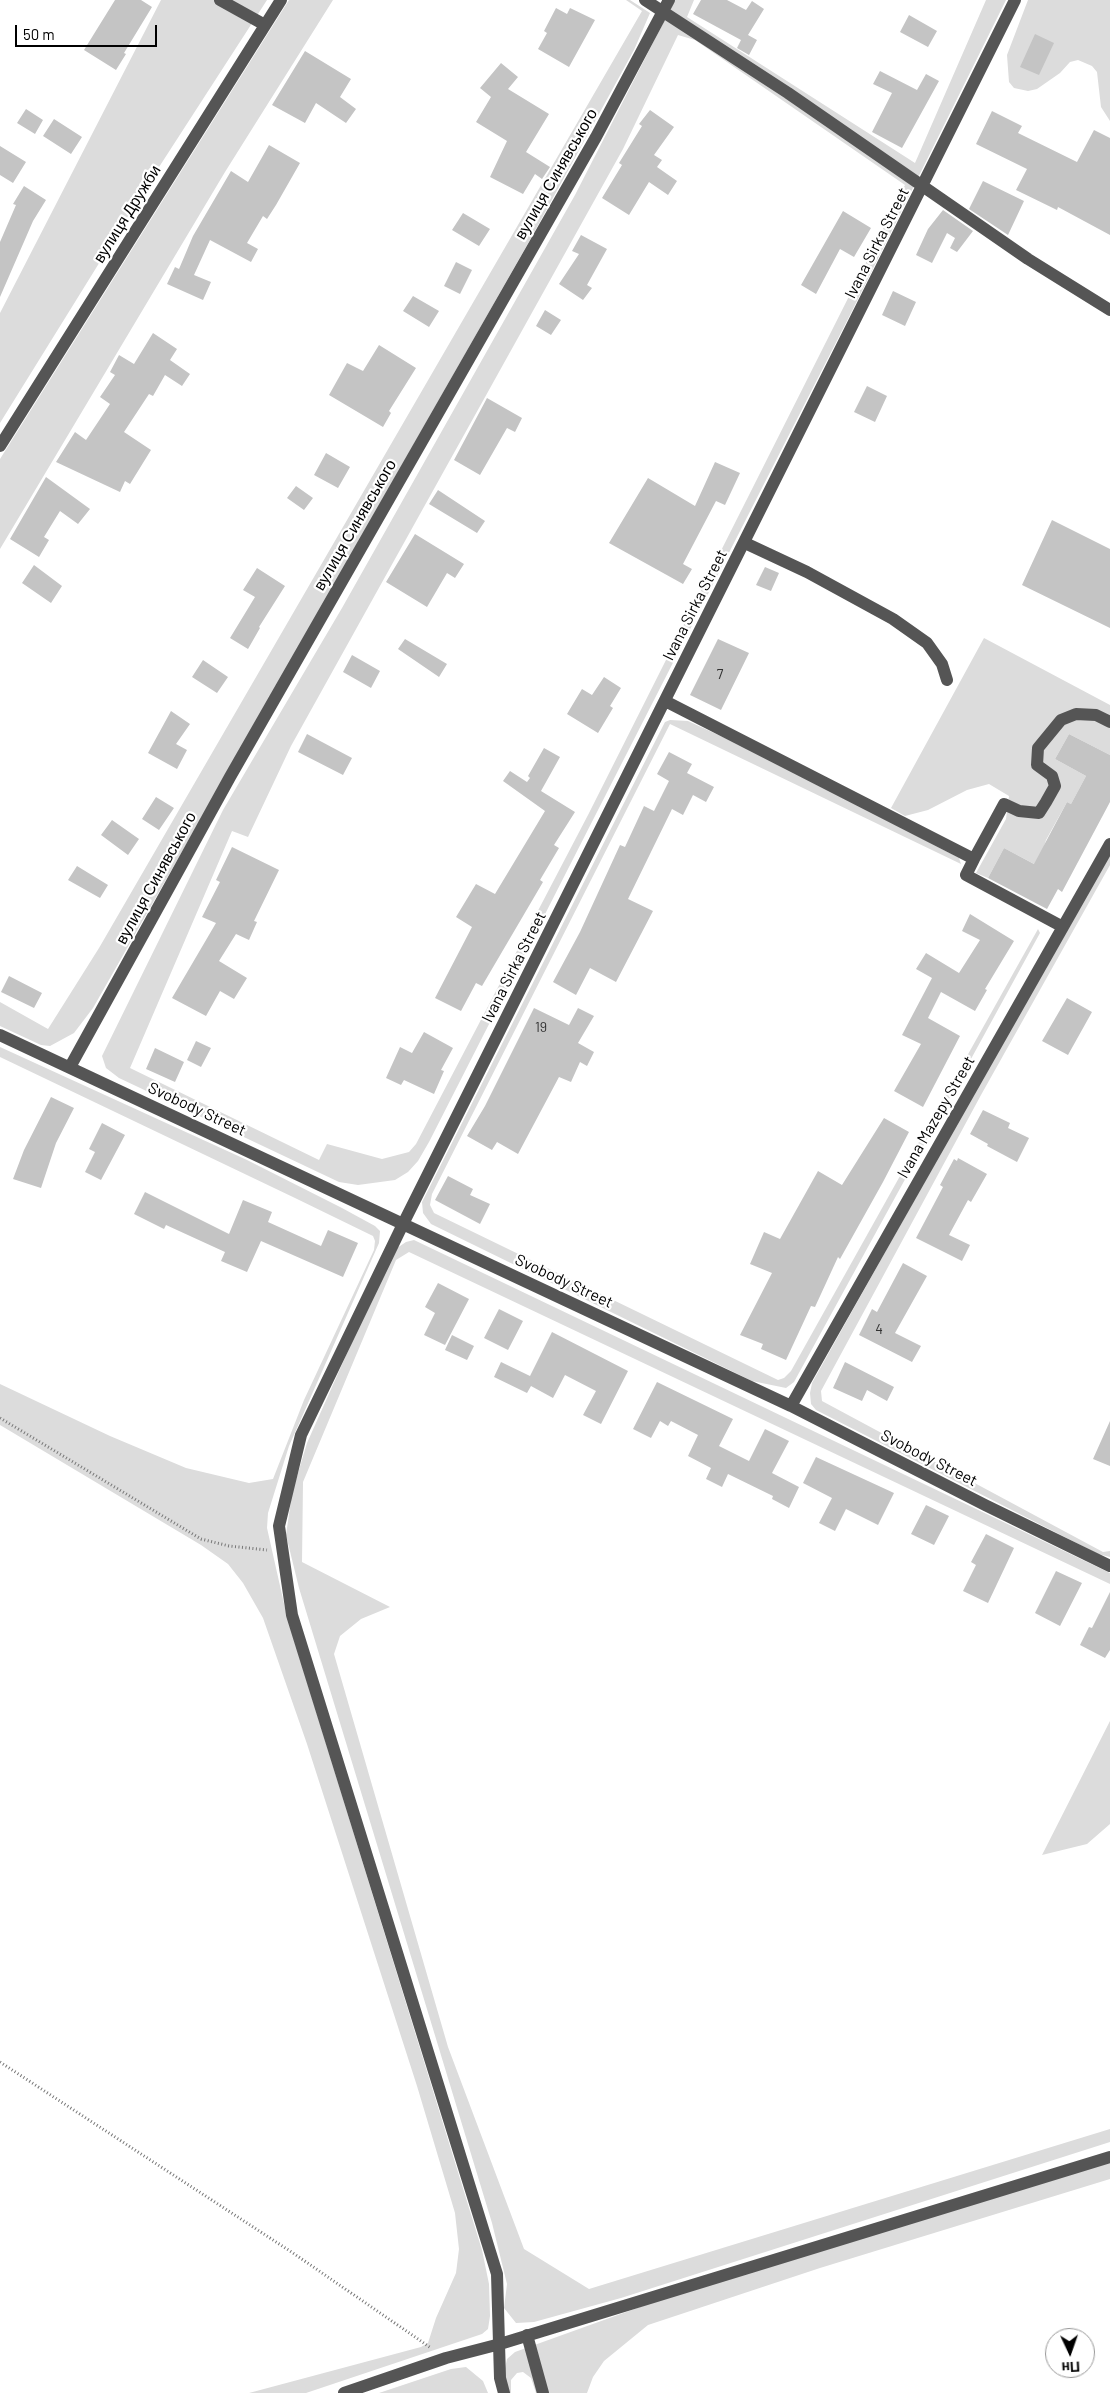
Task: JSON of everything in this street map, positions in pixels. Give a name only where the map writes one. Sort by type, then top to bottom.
[{"type":"street","points":[[220,0],[265,25]]},
{"type":"street","name":"вулиця Дружби","points":[[0,446],[281,0]]},
{"type":"street","points":[[645,0],[788,93],[1028,259],[1110,310]]},
{"type":"street","name":"вулиця Синявського","points":[[70,1067],[230,777],[592,145],[669,0]]},
{"type":"street","name":"Ivana Sirka Street","points":[[504,2393],[500,2378],[497,2274],[292,1615],[279,1526],[302,1435],[403,1224],[1015,0]]},
{"type":"street","points":[[745,543],[807,572],[893,619],[927,643],[942,664],[947,680]]},
{"type":"street","points":[[665,701],[974,859]]},
{"type":"street","points":[[1063,927],[966,875],[1004,804],[1019,811],[1039,812],[1046,802],[1055,786],[1052,776],[1037,765],[1038,748],[1061,720],[1076,714],[1083,714],[1096,715],[1110,722]]},
{"type":"street","name":"Ivana Mazepy Street","points":[[791,1406],[1110,844]]},
{"type":"street","name":"Svobody Street","points":[[0,1035],[791,1406],[985,1505],[1110,1566]]},
{"type":"street","points":[[344,2393],[446,2358],[500,2344],[1110,2157]]},
{"type":"street","points":[[527,2335],[543,2393]]},
{"type":"path","points":[[0,1418],[201,1539],[229,1546],[262,1548],[282,1555]]},
{"type":"path","points":[[0,2062],[293,2252],[446,2358]]},
{"type":"shaded area","points":[[161,0],[267,0],[150,181],[0,423],[0,313]]},
{"type":"shaded area","points":[[289,0],[333,0],[225,172],[0,549],[0,459]]},
{"type":"shaded area","points":[[626,0],[630,0],[650,13],[634,50],[531,238],[93,1008],[74,1033],[50,1046],[41,1045],[0,1026],[0,1002],[48,1029],[99,948],[642,11]]},
{"type":"shaded area","points":[[675,0],[694,0],[687,17],[915,163],[986,0],[1006,0],[851,313],[429,1142],[418,1161],[408,1172],[395,1180],[358,1185],[339,1182],[119,1078],[106,1068],[102,1056],[223,810],[342,608],[575,195]],"holes":[[[678,35],[695,40],[905,185],[588,815],[416,1144],[409,1152],[382,1159],[327,1144],[319,1160],[130,1068],[232,831],[248,837],[291,746],[623,149]]]},
{"type":"shaded area","points":[[1028,0],[1110,0],[1110,121],[1101,107],[1097,72],[1092,66],[1078,60],[1070,62],[1060,73],[1037,89],[1028,91],[1014,88],[1009,82],[1007,55]]},
{"type":"shaded area","points":[[984,638],[1110,705],[1110,755],[1069,734],[1055,759],[1086,776],[1071,804],[1067,802],[1046,840],[1038,866],[1004,848],[988,878],[976,873],[1006,819],[1009,796],[989,784],[967,790],[928,810],[905,816],[891,808]]},
{"type":"shaded area","points":[[670,720],[688,721],[762,755],[959,858],[961,864],[670,724],[432,1194],[430,1205],[434,1213],[778,1380],[784,1378],[791,1371],[1038,929],[1040,933],[794,1382],[786,1388],[752,1381],[431,1224],[423,1213],[422,1202],[665,722]]},
{"type":"shaded area","points":[[1110,850],[1110,865],[981,1095],[821,1391],[822,1401],[1103,1552],[1110,1551],[1110,1557],[1098,1554],[816,1410],[811,1404],[810,1393],[812,1383]]},
{"type":"shaded area","points":[[0,1047],[247,1160],[342,1208],[375,1226],[380,1231],[379,1243],[289,1446],[268,1513],[267,1528],[287,1617],[482,2250],[489,2284],[490,2316],[488,2329],[482,2334],[306,2393],[249,2393],[421,2347],[428,2343],[436,2318],[456,2273],[459,2249],[455,2213],[417,2086],[307,1744],[263,1618],[243,1583],[228,1564],[201,1545],[0,1425],[0,1384],[110,1436],[186,1468],[249,1483],[273,1479],[304,1400],[374,1250],[375,1241],[373,1236],[0,1057]]},
{"type":"shaded area","points":[[414,1240],[1110,1573],[1110,1584],[409,1252],[396,1260],[303,1482],[302,1562],[390,1607],[361,1619],[340,1636],[334,1654],[448,2047],[524,2249],[589,2289],[1110,2129],[1110,2142],[621,2298],[534,2322],[516,2323],[504,2308],[507,2284],[492,2223],[299,1588],[286,1535],[292,1493],[307,1443],[390,1257],[397,1248],[406,1242]]},
{"type":"shaded area","points":[[1110,1721],[1110,1824],[1087,1844],[1042,1855]]},
{"type":"shaded area","points":[[1110,2160],[1110,2179],[820,2268],[648,2325],[604,2361],[593,2377],[587,2393],[536,2393],[531,2378],[523,2372],[517,2373],[511,2380],[511,2393],[509,2393],[503,2378],[507,2359],[515,2352],[679,2293]]},
{"type":"shaded area","points":[[466,2367],[483,2381],[488,2393],[379,2393],[451,2369]]},
{"type":"building","points":[[115,0],[141,0],[152,7],[116,70],[84,50]]},
{"type":"building","points":[[701,0],[727,0],[746,10],[752,1],[764,9],[748,35],[757,40],[749,55],[737,48],[741,40],[693,14]]},
{"type":"building","points":[[556,8],[567,14],[570,8],[595,20],[569,67],[538,49],[547,33],[544,31]]},
{"type":"building","points":[[909,15],[937,31],[928,47],[900,32]]},
{"type":"building","points":[[1035,34],[1054,43],[1039,75],[1020,67]]},
{"type":"building","points":[[305,51],[351,79],[340,97],[356,109],[346,123],[316,103],[305,123],[272,105]]},
{"type":"building","points":[[501,63],[518,77],[508,89],[549,114],[526,152],[550,167],[542,179],[535,174],[523,194],[490,177],[507,141],[476,122],[491,97],[480,88]]},
{"type":"building","points":[[880,71],[917,90],[926,74],[939,81],[902,148],[872,132],[892,93],[873,84]]},
{"type":"building","points":[[26,109],[43,120],[35,134],[17,123]]},
{"type":"building","points":[[650,110],[674,127],[654,155],[662,160],[657,167],[677,181],[668,195],[649,182],[629,215],[602,198],[622,165],[619,163],[642,126],[639,124]]},
{"type":"building","points":[[992,111],[1022,126],[1018,133],[1077,162],[1094,130],[1110,138],[1110,235],[1058,207],[1057,210],[1016,190],[1027,169],[976,144]]},
{"type":"building","points":[[54,119],[82,137],[71,154],[43,136]]},
{"type":"building","points":[[269,145],[300,163],[267,219],[263,216],[247,243],[258,249],[251,262],[210,240],[194,275],[211,282],[203,300],[167,284],[175,267],[179,269],[193,236],[231,171],[248,182]]},
{"type":"building","points":[[0,146],[26,162],[13,183],[0,175]]},
{"type":"building","points":[[983,181],[1024,201],[1008,235],[969,209]]},
{"type":"building","points":[[24,186],[46,200],[33,221],[0,297],[0,242],[16,205],[13,204]]},
{"type":"building","points":[[943,210],[973,231],[957,252],[950,248],[955,238],[947,233],[932,263],[916,255],[928,229]]},
{"type":"building","points":[[843,211],[871,228],[854,257],[840,249],[816,294],[801,285]]},
{"type":"building","points":[[463,213],[490,229],[479,246],[452,230]]},
{"type":"building","points":[[581,235],[607,249],[587,285],[592,288],[583,300],[559,284],[579,254],[572,251]]},
{"type":"building","points":[[456,262],[472,270],[460,294],[444,286]]},
{"type":"building","points":[[893,291],[916,302],[905,326],[882,315]]},
{"type":"building","points":[[413,296],[439,311],[429,327],[403,311]]},
{"type":"building","points":[[545,310],[561,320],[551,335],[536,326]]},
{"type":"building","points":[[153,333],[177,349],[170,360],[190,374],[182,386],[165,375],[153,396],[149,394],[124,432],[151,450],[130,484],[125,481],[120,492],[56,462],[75,432],[86,440],[110,404],[100,397],[115,375],[110,372],[119,355],[134,364]]},
{"type":"building","points":[[379,345],[416,368],[389,411],[391,413],[383,427],[329,395],[347,363],[363,371]]},
{"type":"building","points":[[867,386],[887,396],[875,422],[854,412]]},
{"type":"building","points":[[487,398],[522,418],[515,432],[507,428],[480,475],[454,460]]},
{"type":"building","points":[[326,453],[350,467],[338,488],[314,475]]},
{"type":"building","points":[[715,462],[740,473],[725,505],[716,501],[683,564],[692,569],[683,584],[609,543],[648,478],[695,506]]},
{"type":"building","points":[[46,477],[90,509],[78,524],[60,511],[44,537],[49,540],[39,557],[10,539]]},
{"type":"building","points":[[296,486],[313,498],[304,510],[287,498]]},
{"type":"building","points":[[438,490],[485,521],[477,533],[429,504]]},
{"type":"building","points":[[1052,520],[1110,549],[1110,628],[1022,585]]},
{"type":"building","points":[[415,534],[464,564],[455,578],[447,573],[427,607],[386,582]]},
{"type":"building","points":[[34,565],[62,586],[51,603],[22,583]]},
{"type":"building","points":[[765,567],[779,573],[771,591],[756,585]]},
{"type":"building","points":[[257,568],[285,586],[259,627],[248,649],[230,638],[255,597],[243,590]]},
{"type":"building","points":[[405,639],[447,664],[439,677],[398,649]]},
{"type":"building","points":[[718,639],[749,653],[721,710],[690,695]]},
{"type":"building","points":[[352,655],[380,671],[371,688],[343,672]]},
{"type":"building","points":[[203,660],[228,677],[217,693],[192,677]]},
{"type":"building","points":[[604,677],[621,688],[610,706],[613,708],[598,733],[567,714],[582,689],[592,695]]},
{"type":"building","points":[[171,711],[190,724],[176,744],[187,750],[177,769],[148,753]]},
{"type":"building","points":[[307,734],[352,758],[343,775],[298,752]]},
{"type":"building","points":[[1069,734],[1110,755],[1110,802],[1062,892],[1058,889],[1047,909],[988,878],[1004,848],[1034,864],[1067,802],[1071,804],[1086,776],[1055,759]]},
{"type":"building","points":[[544,748],[560,757],[541,791],[575,812],[554,845],[559,848],[540,880],[543,882],[482,986],[476,983],[461,1011],[435,998],[472,927],[456,917],[476,884],[495,894],[545,811],[503,781],[510,771],[527,782],[530,778],[528,776]]},
{"type":"building","points":[[669,752],[692,764],[687,773],[714,787],[706,802],[693,795],[683,815],[672,809],[628,899],[653,911],[616,982],[590,968],[576,995],[553,982],[580,932],[620,845],[625,847],[644,806],[654,811],[669,781],[657,774]]},
{"type":"building","points":[[156,797],[174,808],[159,830],[142,819]]},
{"type":"building","points":[[112,820],[139,839],[128,855],[101,835]]},
{"type":"building","points":[[232,847],[279,870],[254,921],[257,922],[249,940],[236,934],[219,961],[247,978],[234,999],[220,991],[206,1016],[172,998],[216,923],[202,917],[220,882],[216,880]]},
{"type":"building","points":[[77,866],[108,885],[100,898],[68,880]]},
{"type":"building","points":[[970,914],[1014,941],[985,989],[987,990],[975,1011],[941,992],[928,1018],[960,1036],[923,1107],[894,1091],[921,1044],[902,1035],[932,978],[916,969],[926,953],[959,973],[980,940],[962,931]]},
{"type":"building","points":[[9,976],[42,993],[34,1008],[1,992]]},
{"type":"building","points":[[1067,998],[1092,1012],[1068,1055],[1042,1041]]},
{"type":"building","points":[[534,1008],[569,1025],[578,1008],[594,1016],[578,1043],[594,1052],[587,1066],[580,1062],[571,1082],[559,1077],[518,1154],[497,1142],[492,1150],[467,1136],[485,1106]]},
{"type":"building","points":[[424,1032],[453,1048],[441,1070],[444,1071],[434,1094],[404,1080],[401,1085],[386,1078],[400,1047],[412,1053]]},
{"type":"building","points":[[196,1041],[211,1048],[201,1067],[187,1060]]},
{"type":"building","points":[[155,1048],[184,1062],[175,1082],[146,1069]]},
{"type":"building","points":[[51,1097],[74,1108],[56,1143],[41,1188],[13,1179],[24,1150]]},
{"type":"building","points":[[983,1110],[1010,1123],[1008,1128],[1029,1138],[1017,1162],[987,1146],[988,1144],[970,1134]]},
{"type":"building","points":[[884,1118],[909,1132],[883,1182],[840,1259],[838,1257],[815,1307],[811,1306],[786,1360],[761,1349],[763,1344],[740,1335],[772,1273],[750,1264],[764,1232],[780,1239],[818,1171],[842,1185]]},
{"type":"building","points":[[102,1123],[125,1135],[101,1180],[85,1172],[95,1152],[89,1149]]},
{"type":"building","points":[[958,1158],[987,1174],[971,1202],[968,1200],[949,1235],[970,1245],[962,1261],[916,1238],[943,1187],[940,1185],[954,1159],[957,1161]]},
{"type":"building","points":[[448,1176],[473,1189],[470,1195],[490,1204],[480,1224],[435,1200]]},
{"type":"building","points":[[145,1192],[229,1234],[243,1200],[272,1212],[268,1222],[321,1246],[328,1230],[358,1243],[343,1277],[261,1241],[247,1272],[221,1261],[225,1252],[166,1225],[164,1229],[134,1214]]},
{"type":"building","points":[[903,1263],[927,1276],[895,1333],[921,1346],[912,1362],[859,1335],[872,1309],[877,1312]]},
{"type":"building","points":[[438,1283],[469,1299],[445,1345],[424,1335],[435,1313],[425,1307]]},
{"type":"building","points":[[499,1309],[523,1321],[508,1350],[484,1338]]},
{"type":"building","points":[[552,1332],[628,1371],[601,1424],[583,1415],[596,1391],[565,1375],[553,1398],[531,1386],[527,1393],[494,1377],[501,1362],[530,1376]]},
{"type":"building","points":[[452,1335],[474,1346],[467,1360],[445,1350]]},
{"type":"building","points":[[845,1362],[894,1387],[887,1401],[867,1390],[862,1401],[833,1388]]},
{"type":"building","points":[[657,1382],[733,1419],[719,1446],[749,1461],[765,1429],[789,1441],[772,1473],[799,1487],[789,1508],[772,1499],[773,1496],[728,1474],[722,1487],[706,1479],[711,1468],[688,1456],[698,1435],[671,1421],[668,1426],[660,1421],[651,1438],[633,1429]]},
{"type":"building","points":[[1110,1421],[1110,1466],[1093,1459]]},
{"type":"building","points":[[816,1457],[894,1493],[878,1525],[846,1509],[835,1531],[819,1523],[832,1498],[803,1483]]},
{"type":"building","points":[[926,1505],[949,1516],[934,1545],[911,1534]]},
{"type":"building","points":[[986,1534],[1014,1548],[988,1603],[963,1591],[976,1565],[971,1562]]},
{"type":"building","points":[[1056,1571],[1082,1583],[1060,1626],[1035,1613]]},
{"type":"building","points":[[1110,1592],[1110,1650],[1105,1658],[1080,1645],[1089,1627],[1092,1628]]}]
